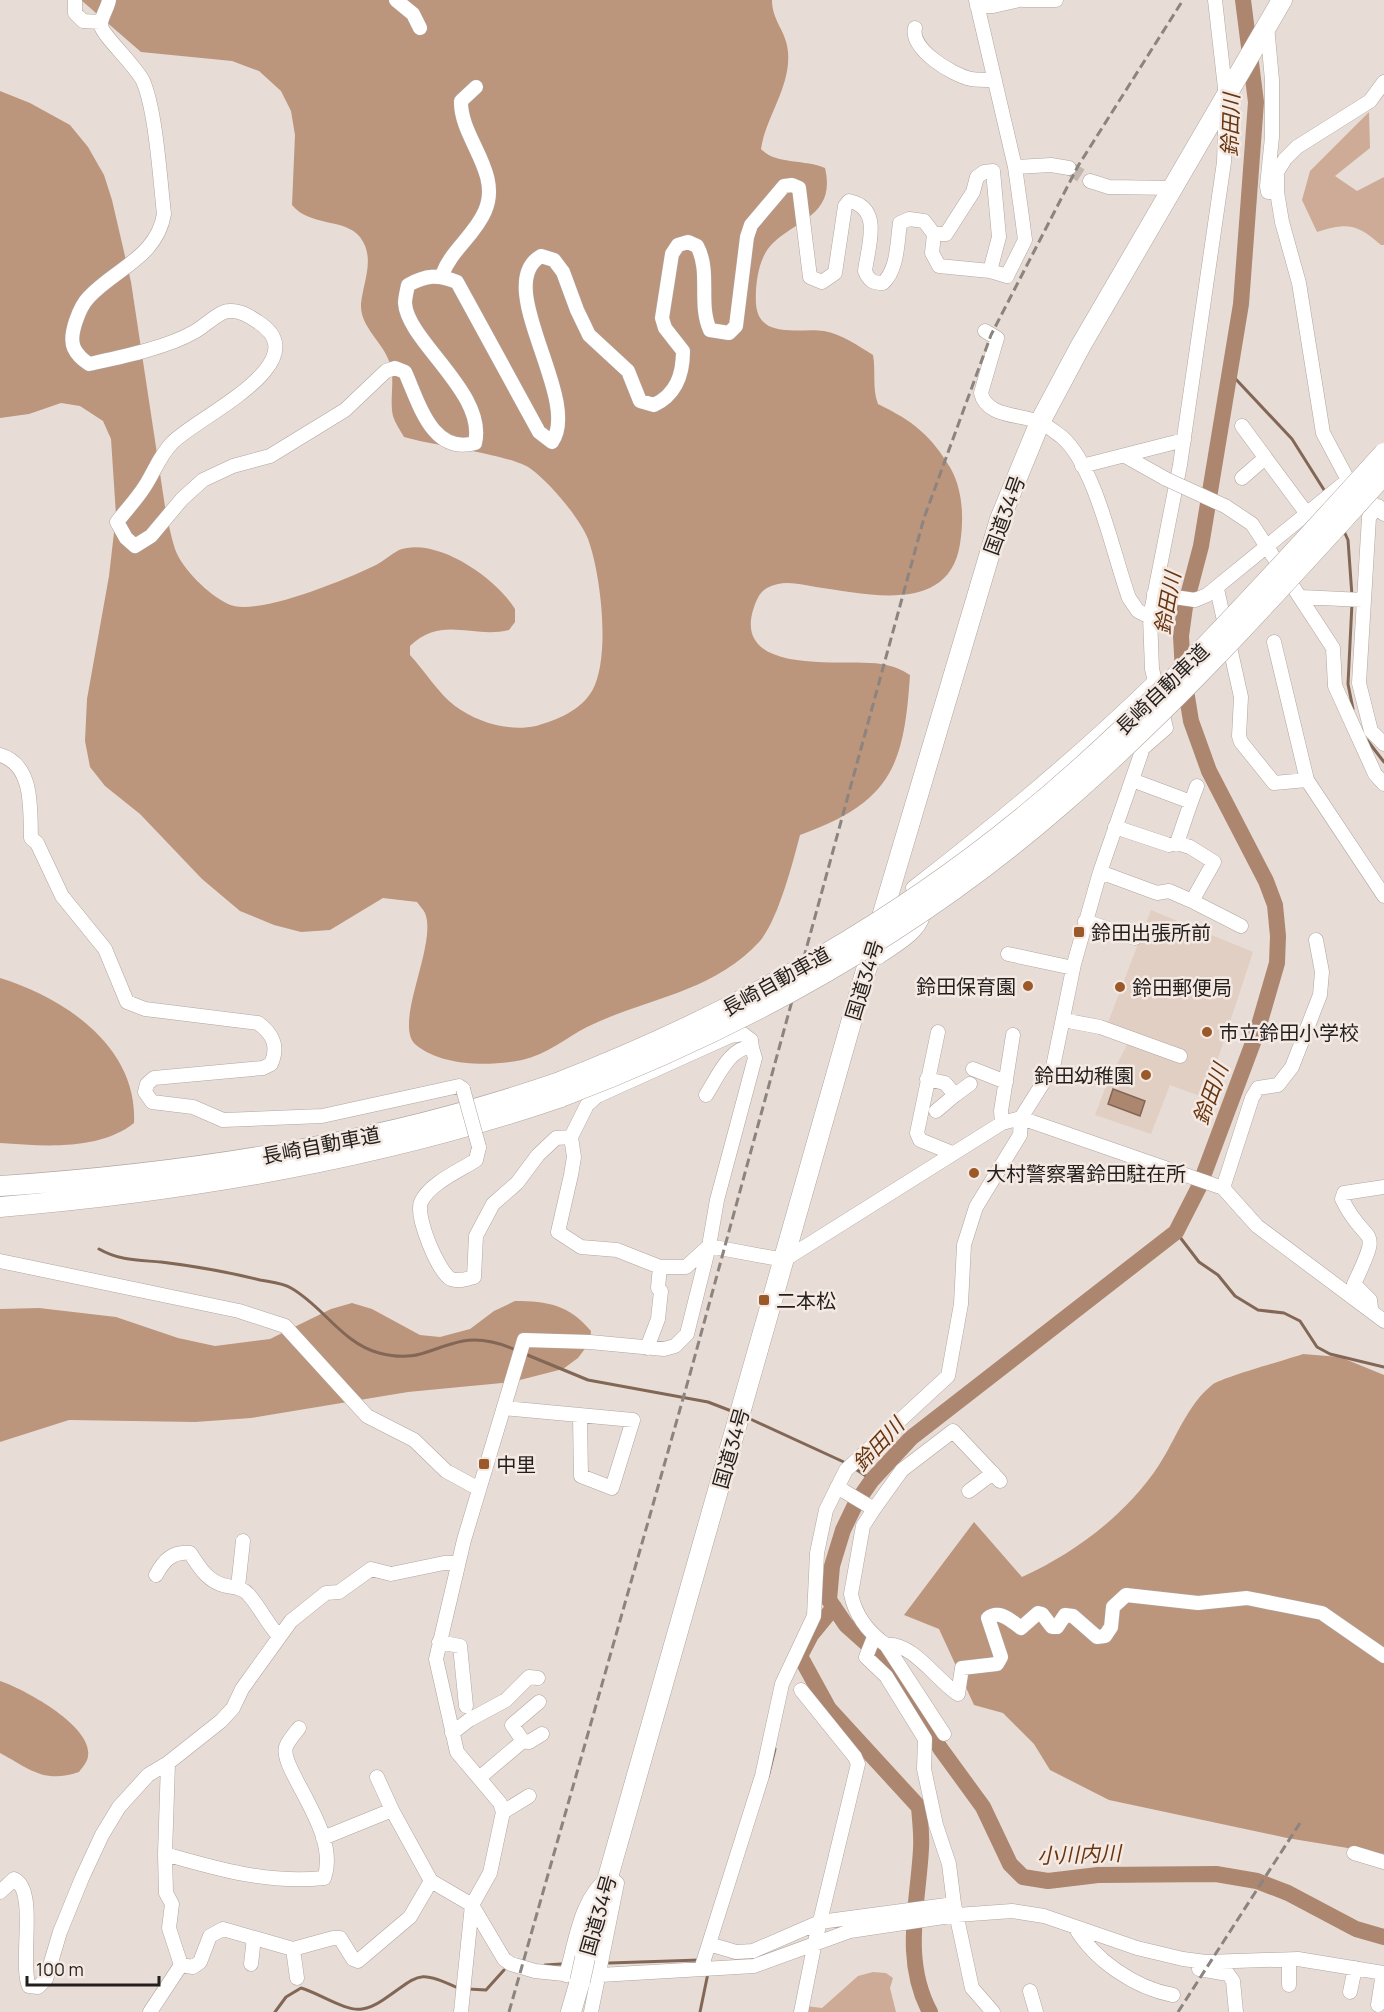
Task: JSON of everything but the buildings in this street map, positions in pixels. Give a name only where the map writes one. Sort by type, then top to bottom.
[{"type":"highway","name":"国道34号","points":[[571,2012],[573,1978],[585,1958],[609,1877],[871,955],[902,886],[1000,519],[1040,422],[1282,0]]},
{"type":"highway","name":"長崎自動車道","points":[[0,1186],[230,1162],[354,1140],[559,1090],[815,962],[897,910],[975,855],[1051,793],[1156,697],[1222,630],[1384,453]]},
{"type":"highway","name":"長崎自動車道","points":[[0,1207],[233,1179],[435,1137],[559,1090],[664,1056],[793,991],[906,923],[985,866],[1061,805],[1162,712],[1232,642],[1384,475]]},
{"type":"street","points":[[75,0],[75,13],[83,21],[100,22]]},
{"type":"street","points":[[110,0],[100,22],[102,30],[126,55],[143,81],[152,117],[164,214],[162,226],[155,240],[141,255],[87,297],[74,330],[72,346],[79,357],[89,364],[98,362],[188,336],[226,310],[242,312],[261,324],[274,334],[277,347],[271,362],[258,378],[223,408],[195,422],[171,443],[144,488],[117,522],[126,538],[135,546],[151,536],[182,499],[203,480],[233,466],[270,456],[345,410],[386,371],[395,368],[405,372],[432,431],[447,441],[462,446],[475,443],[477,432],[471,413],[450,371],[412,324],[405,304],[408,285],[422,277],[442,275],[457,282],[539,432],[552,442],[559,427],[556,404],[537,340],[528,299],[526,273],[531,262],[541,256],[554,260],[563,272],[576,310],[589,335],[628,371],[639,401],[654,405],[666,399],[683,370],[684,351],[665,328],[662,318],[672,254],[678,245],[688,242],[698,246],[703,262],[706,320],[710,330],[729,333],[736,326],[747,237],[751,225],[784,186],[792,185],[799,188],[810,277],[816,281],[830,278],[835,273],[845,206],[849,201],[862,204],[871,220],[865,272],[867,278],[874,283],[883,283],[890,277],[900,224],[909,219],[924,221],[934,234],[932,253],[939,266],[990,271],[1007,276],[1025,240],[1015,167],[977,3],[993,6],[1021,0],[1056,0]]},
{"type":"street","points":[[396,0],[413,14],[420,28]]},
{"type":"street","points":[[708,1958],[762,1776],[782,1684],[814,1616],[818,1553],[826,1510],[851,1466],[948,1376],[961,1304],[967,1236],[975,1207],[1020,1135],[1021,1118],[1053,1067],[1085,921],[1115,827],[1143,747],[1166,728],[1155,681],[1150,617],[1158,595],[1184,440],[1224,162],[1228,94],[1215,0]]},
{"type":"street","points":[[915,27],[914,37],[924,53],[969,78],[995,80]]},
{"type":"street","points":[[1266,28],[1272,80],[1272,137],[1267,186],[1268,192],[1277,192]]},
{"type":"street","points":[[1384,82],[1370,101],[1297,147],[1285,159],[1277,172],[1277,192],[1282,222],[1299,283],[1323,434],[1348,480],[1381,510],[1369,517],[1360,600],[1359,683],[1363,707],[1371,731],[1384,744]]},
{"type":"street","points":[[442,275],[447,260],[475,228],[489,199],[481,155],[461,112],[461,101],[476,87]]},
{"type":"street","points":[[934,234],[946,234],[973,192],[977,177],[984,172],[1051,165],[1069,168]]},
{"type":"street","points":[[990,271],[999,237],[993,171]]},
{"type":"street","points":[[1090,181],[1109,187],[1173,188]]},
{"type":"street","points":[[985,331],[997,338],[981,393],[982,400],[988,407],[1040,422],[1071,447],[1082,466],[1106,527],[1129,598],[1138,611],[1150,617]]},
{"type":"street","points":[[1242,426],[1307,514]]},
{"type":"street","points":[[1082,466],[1184,440]]},
{"type":"street","points":[[1125,456],[1166,479],[1225,506],[1252,524],[1269,546],[1333,648],[1335,686],[1375,774],[1384,784]]},
{"type":"street","points":[[1247,477],[1265,458]]},
{"type":"street","points":[[1158,595],[1195,600],[1217,589],[1348,480]]},
{"type":"street","points":[[1217,589],[1241,698],[1239,736],[1241,742],[1274,783],[1307,780]]},
{"type":"street","points":[[1301,597],[1360,600]]},
{"type":"street","points":[[1274,642],[1307,780],[1382,890]]},
{"type":"street","points":[[871,955],[879,957],[922,923],[924,903],[902,886],[1008,815],[1099,736],[1155,681]]},
{"type":"street","points":[[0,755],[16,765],[24,776],[29,794],[31,838],[37,843],[62,896],[105,950],[114,966],[127,1002],[145,1009],[258,1023],[269,1032],[275,1044],[271,1064],[263,1068],[154,1078],[147,1084],[145,1092],[152,1102],[193,1107],[223,1120],[322,1116],[459,1086],[463,1089],[479,1147],[476,1160],[426,1193],[419,1206],[423,1224],[440,1267],[450,1278],[459,1281],[474,1277],[476,1236],[493,1204],[517,1183],[538,1155],[556,1138],[571,1137]]},
{"type":"street","points":[[1132,780],[1191,802]]},
{"type":"street","points":[[1177,843],[1197,786]]},
{"type":"street","points":[[1115,827],[1169,845],[1177,843],[1190,847],[1214,862],[1192,901]]},
{"type":"street","points":[[1100,872],[1156,893],[1169,891],[1241,926]]},
{"type":"street","points":[[1085,921],[1135,938]]},
{"type":"street","points":[[1221,1187],[1252,1098],[1258,1088],[1278,1085],[1292,1067],[1320,995],[1322,972],[1316,940]]},
{"type":"street","points":[[1008,954],[1073,968]]},
{"type":"street","points":[[1064,1020],[1100,1027],[1180,1056]]},
{"type":"street","points":[[938,1032],[916,1133],[920,1140],[952,1153]]},
{"type":"street","points":[[461,2012],[472,1905],[490,1872],[503,1812],[500,1803],[457,1752],[436,1659],[458,1563],[479,1489],[524,1340],[590,1342],[664,1349],[675,1346],[687,1334],[709,1246],[717,1200],[755,1058],[750,1040],[743,1034],[730,1036],[597,1096],[587,1105],[571,1137],[574,1157],[558,1232],[581,1247],[617,1250],[660,1267],[686,1267],[709,1246]]},
{"type":"street","points":[[1002,1123],[1013,1035]]},
{"type":"street","points":[[706,1095],[734,1054],[747,1047],[752,1048]]},
{"type":"street","points":[[973,1069],[1006,1082]]},
{"type":"street","points":[[927,1079],[945,1083],[955,1095]]},
{"type":"street","points":[[936,1111],[970,1084]]},
{"type":"street","points":[[709,1246],[784,1260],[1002,1123],[1021,1118],[1221,1187],[1257,1227],[1384,1321]]},
{"type":"street","points":[[1371,1312],[1370,1300],[1354,1284],[1371,1257],[1375,1245],[1373,1236],[1350,1215],[1342,1199],[1344,1193],[1384,1187]]},
{"type":"street","points":[[0,1262],[239,1311],[285,1326],[368,1416],[414,1440],[446,1471],[479,1489]]},
{"type":"street","points":[[647,1348],[658,1319],[662,1291],[658,1288],[660,1267]]},
{"type":"street","points":[[504,1408],[580,1417],[633,1420],[612,1488],[581,1476],[580,1417]]},
{"type":"street","points":[[926,1738],[950,1735],[878,1640],[853,1604],[851,1594],[863,1526],[872,1508],[902,1470],[953,1431],[996,1477],[969,1491]]},
{"type":"street","points":[[839,1488],[872,1508]]},
{"type":"street","points":[[238,1587],[243,1541]]},
{"type":"street","points":[[156,1575],[163,1562],[180,1552],[190,1553],[205,1575],[225,1586],[238,1587],[247,1593],[265,1622],[278,1635]]},
{"type":"street","points":[[0,1892],[14,1879],[21,1882],[25,1889],[27,1939],[24,1975],[28,1986],[38,1987],[46,1979],[60,1932],[102,1835],[119,1807],[148,1774],[168,1763],[221,1721],[233,1708],[242,1689],[278,1635],[291,1621],[326,1593],[339,1592],[370,1569],[391,1574],[444,1563],[458,1563]]},
{"type":"street","points":[[878,1640],[892,1644],[920,1659],[935,1672],[946,1687],[958,1694],[962,1668],[997,1664],[1001,1657],[988,1618],[993,1614],[1000,1614],[1022,1628],[1038,1613],[1042,1614],[1052,1627],[1057,1627],[1065,1615],[1073,1616],[1097,1637],[1105,1636],[1111,1627],[1113,1607],[1126,1595],[1198,1603],[1247,1598],[1322,1613],[1384,1656]]},
{"type":"street","points":[[878,1640],[866,1657],[886,1676],[926,1738],[924,1769],[936,1825],[949,1864],[952,1912],[972,1988],[993,2012]]},
{"type":"street","points":[[439,1642],[460,1646],[466,1706]]},
{"type":"street","points":[[452,1733],[469,1720],[506,1700],[529,1677],[538,1678]]},
{"type":"street","points":[[801,1690],[855,1757],[858,1764],[815,1942],[801,2012]]},
{"type":"street","points":[[540,1702],[512,1725],[523,1741],[529,1742],[542,1734]]},
{"type":"street","points":[[165,1854],[248,1876],[304,1880],[324,1878],[328,1866],[323,1838],[310,1804],[286,1757],[286,1747],[299,1728]]},
{"type":"street","points":[[479,1778],[523,1741]]},
{"type":"street","points":[[168,1763],[166,1893],[172,1905],[169,1928],[182,1965]]},
{"type":"street","points":[[377,1777],[430,1881],[472,1905],[504,1959],[511,1964],[573,1978],[601,1976],[753,1951],[820,1922],[952,1912],[1012,1911],[1044,1916],[1137,1948],[1183,1959],[1251,1967],[1289,1960],[1384,1973],[1378,2005]]},
{"type":"street","points":[[503,1812],[529,1796]]},
{"type":"street","points":[[323,1838],[392,1810]]},
{"type":"street","points":[[1354,1853],[1384,1862]]},
{"type":"street","points":[[573,1978],[588,1899],[597,1885],[609,1877],[617,1883],[601,1976],[591,2012]]},
{"type":"street","points":[[182,1965],[193,1968],[200,1962],[210,1936],[223,1929],[292,1949],[340,1938],[353,1959],[358,1961],[410,1917],[430,1881]]},
{"type":"street","points":[[708,1958],[759,1964],[815,1942],[927,1906],[952,1912]]},
{"type":"street","points":[[1075,1927],[1099,1958],[1158,1992],[1173,1995]]},
{"type":"street","points":[[251,1964],[254,1938]]},
{"type":"street","points":[[759,1964],[781,1939]]},
{"type":"street","points":[[292,1949],[297,1978]]},
{"type":"street","points":[[1183,1959],[1190,1968],[1228,1974],[1233,1980],[1236,2012]]},
{"type":"street","points":[[1289,1960],[1289,1985]]},
{"type":"street","points":[[150,2012],[182,1965]]},
{"type":"street","points":[[1350,1992],[1355,1968]]},
{"type":"street","points":[[1030,1991],[1036,2012]]},
{"type":"shaded area","points":[[81,0],[772,0],[774,14],[787,45],[788,65],[761,149],[783,160],[809,163],[825,168],[827,184],[820,206],[782,235],[763,257],[756,289],[759,316],[773,328],[815,330],[837,335],[873,355],[878,404],[920,430],[944,457],[958,486],[962,505],[962,525],[960,544],[953,567],[940,582],[923,591],[903,595],[881,595],[785,583],[767,588],[757,599],[752,614],[752,634],[762,648],[778,656],[799,660],[881,664],[897,668],[910,675],[907,707],[897,757],[887,777],[873,794],[855,809],[800,835],[784,890],[767,932],[741,959],[721,973],[678,993],[587,1027],[531,1058],[482,1064],[439,1057],[416,1045],[410,1035],[409,1020],[426,944],[427,927],[425,913],[417,902],[383,898],[330,930],[301,932],[274,925],[240,911],[202,879],[140,814],[105,786],[90,767],[85,741],[87,699],[109,576],[116,515],[111,439],[103,421],[80,406],[61,403],[29,414],[0,418],[0,91],[30,103],[70,125],[88,147],[104,175],[131,282],[171,536],[184,565],[205,588],[228,604],[241,607],[259,606],[302,595],[345,579],[376,565],[399,550],[414,547],[431,549],[448,555],[480,573],[495,585],[515,609],[515,622],[509,630],[496,632],[446,630],[434,632],[410,646],[410,655],[455,706],[473,717],[504,727],[536,726],[560,718],[581,704],[592,691],[598,676],[603,638],[597,573],[588,539],[571,511],[547,483],[531,469],[521,464],[404,437],[399,429],[392,409],[392,374],[389,361],[364,320],[362,312],[361,304],[368,262],[365,245],[354,231],[308,217],[292,205],[295,135],[291,111],[281,91],[259,71],[232,61],[141,52]]},
{"type":"shaded area","points":[[1369,112],[1370,148],[1335,176],[1357,191],[1384,177],[1384,245],[1352,227],[1337,227],[1317,232],[1302,200],[1310,171]]},
{"type":"shaded area","points":[[1151,910],[1253,952],[1205,1098],[1170,1085],[1151,1134],[1095,1115],[1107,1083],[1129,1041],[1107,1025]]},
{"type":"shaded area","points":[[0,978],[49,998],[93,1030],[110,1049],[124,1071],[132,1096],[134,1123],[104,1138],[70,1145],[0,1143]]},
{"type":"shaded area","points":[[1113,1089],[1145,1101],[1140,1116],[1108,1104]]},
{"type":"shaded area","points":[[515,1301],[538,1302],[566,1310],[591,1331],[590,1342],[578,1358],[563,1369],[512,1382],[408,1392],[251,1418],[195,1422],[69,1420],[0,1442],[0,1309],[39,1308],[116,1317],[178,1338],[215,1346],[270,1339],[331,1309],[352,1303],[372,1309],[420,1335],[440,1337],[470,1329],[494,1311]]},
{"type":"shaded area","points":[[1303,1354],[1340,1357],[1384,1375],[1384,1854],[1287,1838],[1109,1800],[1050,1770],[1034,1744],[1003,1713],[974,1705],[939,1629],[904,1615],[974,1522],[1022,1577],[1042,1567],[1080,1544],[1116,1516],[1132,1500],[1159,1465],[1196,1402],[1212,1385],[1241,1373]]},
{"type":"shaded area","points":[[0,1681],[40,1700],[69,1721],[80,1733],[87,1744],[88,1756],[79,1772],[56,1776],[38,1773],[0,1753]]},
{"type":"shaded area","points":[[873,1972],[886,1973],[893,1978],[890,1988],[896,2012],[805,2012],[806,2006],[822,2008],[858,1976]]},
{"type":"waterway","name":"鈴田川","points":[[1243,0],[1256,102],[1241,304],[1201,546],[1185,607],[1181,636],[1183,672],[1191,721],[1209,771],[1266,881],[1275,905],[1278,936],[1277,963],[1257,1032],[1199,1187],[1176,1232],[911,1438],[872,1480],[856,1503],[843,1530],[832,1566],[829,1600],[846,1625],[884,1659],[895,1673],[940,1748],[983,1807],[1010,1864],[1023,1877],[1048,1881],[1098,1875],[1216,1874],[1257,1881],[1288,1893],[1356,1929],[1384,1937]]},
{"type":"waterway","points":[[1231,374],[1292,439],[1326,493]]},
{"type":"waterway","points":[[1343,529],[1348,540],[1352,596]]},
{"type":"waterway","points":[[1352,603],[1348,684],[1353,709]]},
{"type":"waterway","points":[[1367,740],[1384,762]]},
{"type":"waterway","points":[[1176,1232],[1199,1262],[1218,1275],[1235,1296],[1258,1310],[1284,1313],[1300,1321],[1317,1347],[1330,1354],[1384,1367]]},
{"type":"waterway","points":[[99,1249],[122,1258],[198,1267],[284,1285],[313,1304],[354,1341],[379,1353],[393,1356],[414,1355],[470,1340],[490,1342],[516,1350]]},
{"type":"waterway","points":[[525,1354],[588,1380],[708,1402],[734,1412]]},
{"type":"waterway","points":[[746,1417],[846,1463]]},
{"type":"waterway","points":[[854,1468],[872,1480]]},
{"type":"waterway","name":"鈴田川","points":[[834,1607],[811,1635],[800,1656],[829,1709],[919,1807],[921,1844],[914,1952],[921,1992],[930,2012]]},
{"type":"waterway","points":[[768,1777],[775,1749]]},
{"type":"waterway","points":[[609,1963],[700,1960]]},
{"type":"waterway","points":[[545,1965],[561,1964]]},
{"type":"waterway","points":[[468,1989],[486,1990],[504,1970]]},
{"type":"waterway","points":[[700,2012],[708,1973]]},
{"type":"waterway","points":[[275,2012],[286,1997],[301,1988],[340,2005],[356,2009],[376,2004],[411,1980],[418,1978],[434,1978],[458,1988]]},
{"type":"tunnel","points":[[1069,168],[1090,181]]},
{"type":"railway","points":[[509,2012],[690,1374],[924,518],[991,335],[1078,166],[1183,0]]},
{"type":"railway","points":[[1178,2012],[1300,1823]]},
{"type":"place","name":"鈴田出張所前","points":[[1079,932]]},
{"type":"place","name":"鈴田保育園","points":[[1028,986]]},
{"type":"place","name":"鈴田郵便局","points":[[1120,987]]},
{"type":"place","name":"市立鈴田小学校","points":[[1207,1032]]},
{"type":"place","name":"鈴田幼稚園","points":[[1146,1075]]},
{"type":"place","name":"大村警察署鈴田駐在所","points":[[974,1173]]},
{"type":"place","name":"二本松","points":[[764,1300]]},
{"type":"place","name":"中里","points":[[484,1464]]},
{"type":"water label","name":"小川内川","points":[[1079,1854]]}]
